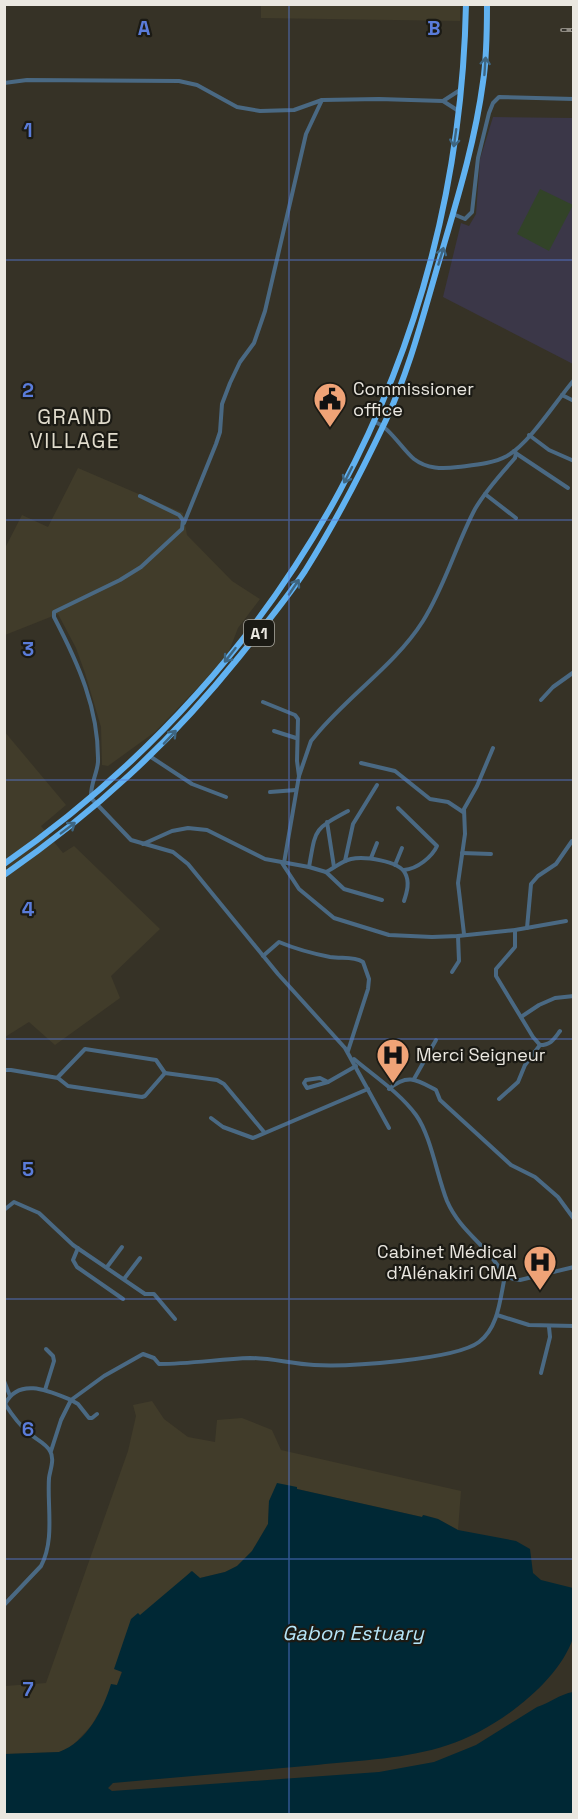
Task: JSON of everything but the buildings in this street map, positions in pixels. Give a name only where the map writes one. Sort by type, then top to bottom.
[{"type":"highway","name":"A1","points":[[4,864],[45,836],[91,798],[136,758],[182,712],[269,607],[308,549],[330,510],[374,423],[395,374],[424,287],[450,168],[462,80],[466,4]]},
{"type":"highway","name":"A1","points":[[4,874],[97,806],[151,756],[212,691],[289,594],[333,523],[382,428],[408,362],[452,214],[468,159],[484,80],[487,4]]},
{"type":"street","points":[[4,83],[27,80],[187,81],[237,107],[260,111],[294,110],[322,100],[443,101],[460,90]]},
{"type":"street","points":[[452,214],[465,219],[472,212],[478,158],[495,99],[499,97],[573,99]]},
{"type":"street","points":[[322,100],[306,134],[265,311],[254,343],[240,362],[230,382],[222,404],[220,432],[182,529],[141,567],[120,580],[54,612],[54,617],[75,657],[96,725],[98,763],[91,798],[127,837],[142,844],[173,852],[188,864],[263,956],[351,1057],[389,1128]]},
{"type":"street","points":[[443,101],[458,112]]},
{"type":"street","points":[[566,921],[515,930],[458,936],[396,936],[334,918],[299,888],[283,863],[299,776],[311,741],[395,656],[423,621],[445,579],[473,514],[485,494],[515,452],[573,380]]},
{"type":"street","points":[[562,395],[573,401]]},
{"type":"street","points":[[374,423],[420,463],[440,469],[491,462],[515,452]]},
{"type":"street","points":[[529,435],[549,450],[573,460]]},
{"type":"street","points":[[515,452],[568,488]]},
{"type":"street","points":[[485,494],[516,518]]},
{"type":"street","points":[[140,496],[179,515],[183,520],[182,529]]},
{"type":"street","points":[[541,700],[553,687],[573,672]]},
{"type":"street","points":[[262,702],[297,717],[299,776]]},
{"type":"street","points":[[274,731],[296,738]]},
{"type":"street","points":[[464,934],[458,897],[465,834],[464,812],[493,748]]},
{"type":"street","points":[[151,756],[192,784],[226,797]]},
{"type":"street","points":[[361,763],[395,771],[430,799],[448,802],[464,812]]},
{"type":"street","points":[[344,862],[353,824],[376,785]]},
{"type":"street","points":[[270,792],[297,790]]},
{"type":"street","points":[[326,872],[354,858],[371,858],[404,870],[410,870],[426,860],[437,846],[398,808]]},
{"type":"street","points":[[309,867],[316,833],[321,826],[348,811]]},
{"type":"street","points":[[327,822],[334,867]]},
{"type":"street","points":[[142,844],[172,831],[188,828],[207,830],[235,842],[256,856],[326,872],[344,889],[382,900]]},
{"type":"street","points":[[527,928],[531,884],[538,876],[556,864],[572,841]]},
{"type":"street","points":[[371,858],[377,843]]},
{"type":"street","points":[[395,865],[402,848]]},
{"type":"street","points":[[462,853],[490,855]]},
{"type":"street","points":[[404,870],[408,888],[404,901]]},
{"type":"street","points":[[515,930],[515,946],[496,969],[496,976],[540,1045]]},
{"type":"street","points":[[452,972],[459,961],[458,936]]},
{"type":"street","points":[[263,956],[279,942],[297,951],[357,959],[363,962],[369,980],[368,989],[347,1052]]},
{"type":"street","points":[[521,1017],[555,998],[573,996]]},
{"type":"street","points":[[540,1045],[547,1045],[554,1040],[560,1030]]},
{"type":"street","points":[[414,1079],[436,1040]]},
{"type":"street","points":[[499,1099],[518,1082],[525,1065],[540,1045]]},
{"type":"street","points":[[58,1078],[85,1049],[156,1060],[165,1073],[220,1082],[264,1132]]},
{"type":"street","points":[[351,1057],[408,1106],[420,1121],[447,1200],[456,1218],[490,1255],[505,1276],[520,1280],[573,1267]]},
{"type":"street","points":[[328,1082],[320,1078],[306,1080],[304,1083],[307,1088],[328,1082],[356,1066]]},
{"type":"street","points":[[4,1070],[58,1078],[68,1086],[142,1097],[165,1073]]},
{"type":"street","points":[[389,1089],[398,1082],[414,1079],[436,1090],[440,1100],[511,1165],[535,1177],[551,1190],[573,1220]]},
{"type":"street","points":[[211,1118],[223,1127],[251,1137],[368,1089]]},
{"type":"street","points":[[4,1210],[14,1202],[39,1213],[68,1241],[145,1294],[154,1294],[175,1319]]},
{"type":"street","points":[[107,1268],[122,1247]]},
{"type":"street","points":[[78,1248],[73,1260],[77,1267],[123,1299]]},
{"type":"street","points":[[124,1279],[140,1258]]},
{"type":"street","points":[[4,1605],[44,1560],[49,1529],[51,1451],[61,1420],[71,1400],[120,1366],[143,1354],[154,1358],[159,1364],[252,1358],[311,1365],[339,1365],[441,1355],[472,1347],[481,1341],[497,1315],[505,1276]]},
{"type":"street","points":[[497,1315],[529,1325],[573,1326]]},
{"type":"street","points":[[541,1373],[550,1337],[549,1327]]},
{"type":"street","points":[[45,1390],[54,1361],[46,1348]]},
{"type":"street","points":[[4,1381],[10,1396]]},
{"type":"street","points":[[51,1451],[21,1426],[5,1404],[10,1396],[24,1388],[45,1390],[78,1404],[88,1418],[97,1414]]},
{"type":"shaded area","points":[[261,5],[460,5],[460,21],[261,18]]},
{"type":"shaded area","points":[[493,117],[573,118],[573,364],[443,297],[461,223],[469,226],[476,214],[480,159]]},
{"type":"shaded area","points":[[78,468],[183,513],[187,535],[232,581],[260,599],[238,628],[228,654],[204,681],[155,732],[108,766],[102,765],[101,727],[85,673],[76,648],[58,614],[5,635],[4,550],[22,515],[48,527]]},
{"type":"shaded area","points":[[4,731],[66,805],[41,826],[63,853],[74,846],[160,929],[111,976],[120,998],[55,1045],[29,1022],[5,1037]]},
{"type":"shaded area","points":[[152,1401],[164,1419],[188,1437],[215,1442],[217,1420],[242,1418],[272,1430],[281,1450],[461,1491],[458,1530],[438,1519],[424,1515],[422,1517],[297,1488],[269,1501],[268,1524],[252,1551],[237,1566],[225,1572],[200,1578],[191,1571],[115,1669],[122,1671],[117,1685],[91,1726],[77,1741],[68,1749],[59,1752],[5,1754],[5,1686],[46,1683],[128,1451],[136,1416],[133,1405]]},
{"type":"green space","points":[[540,189],[573,205],[549,251],[517,234]]},
{"type":"water","name":"Gabon Estuary","points":[[277,1483],[422,1517],[423,1515],[438,1519],[458,1530],[516,1541],[530,1549],[533,1573],[541,1580],[573,1588],[574,1633],[565,1655],[539,1688],[522,1704],[484,1729],[432,1750],[367,1760],[113,1783],[108,1788],[112,1791],[379,1772],[434,1762],[476,1745],[537,1707],[573,1692],[573,1814],[5,1814],[5,1754],[59,1752],[78,1741],[98,1714],[111,1684],[117,1685],[122,1672],[114,1669],[131,1619],[138,1613],[140,1615],[192,1571],[200,1578],[225,1572],[237,1566],[252,1551],[268,1524],[269,1501]]},
{"type":"railway","points":[[562,30],[574,30]]},
{"type":"place","name":"Commissioner office","points":[[330,428]]},
{"type":"place","name":"Merci Seigneur","points":[[393,1084]]},
{"type":"place","name":"Cabinet Médical d'Alénakiri CMA","points":[[540,1291]]},
{"type":"district","name":"GRAND VILLAGE","points":[[75,429]]}]
